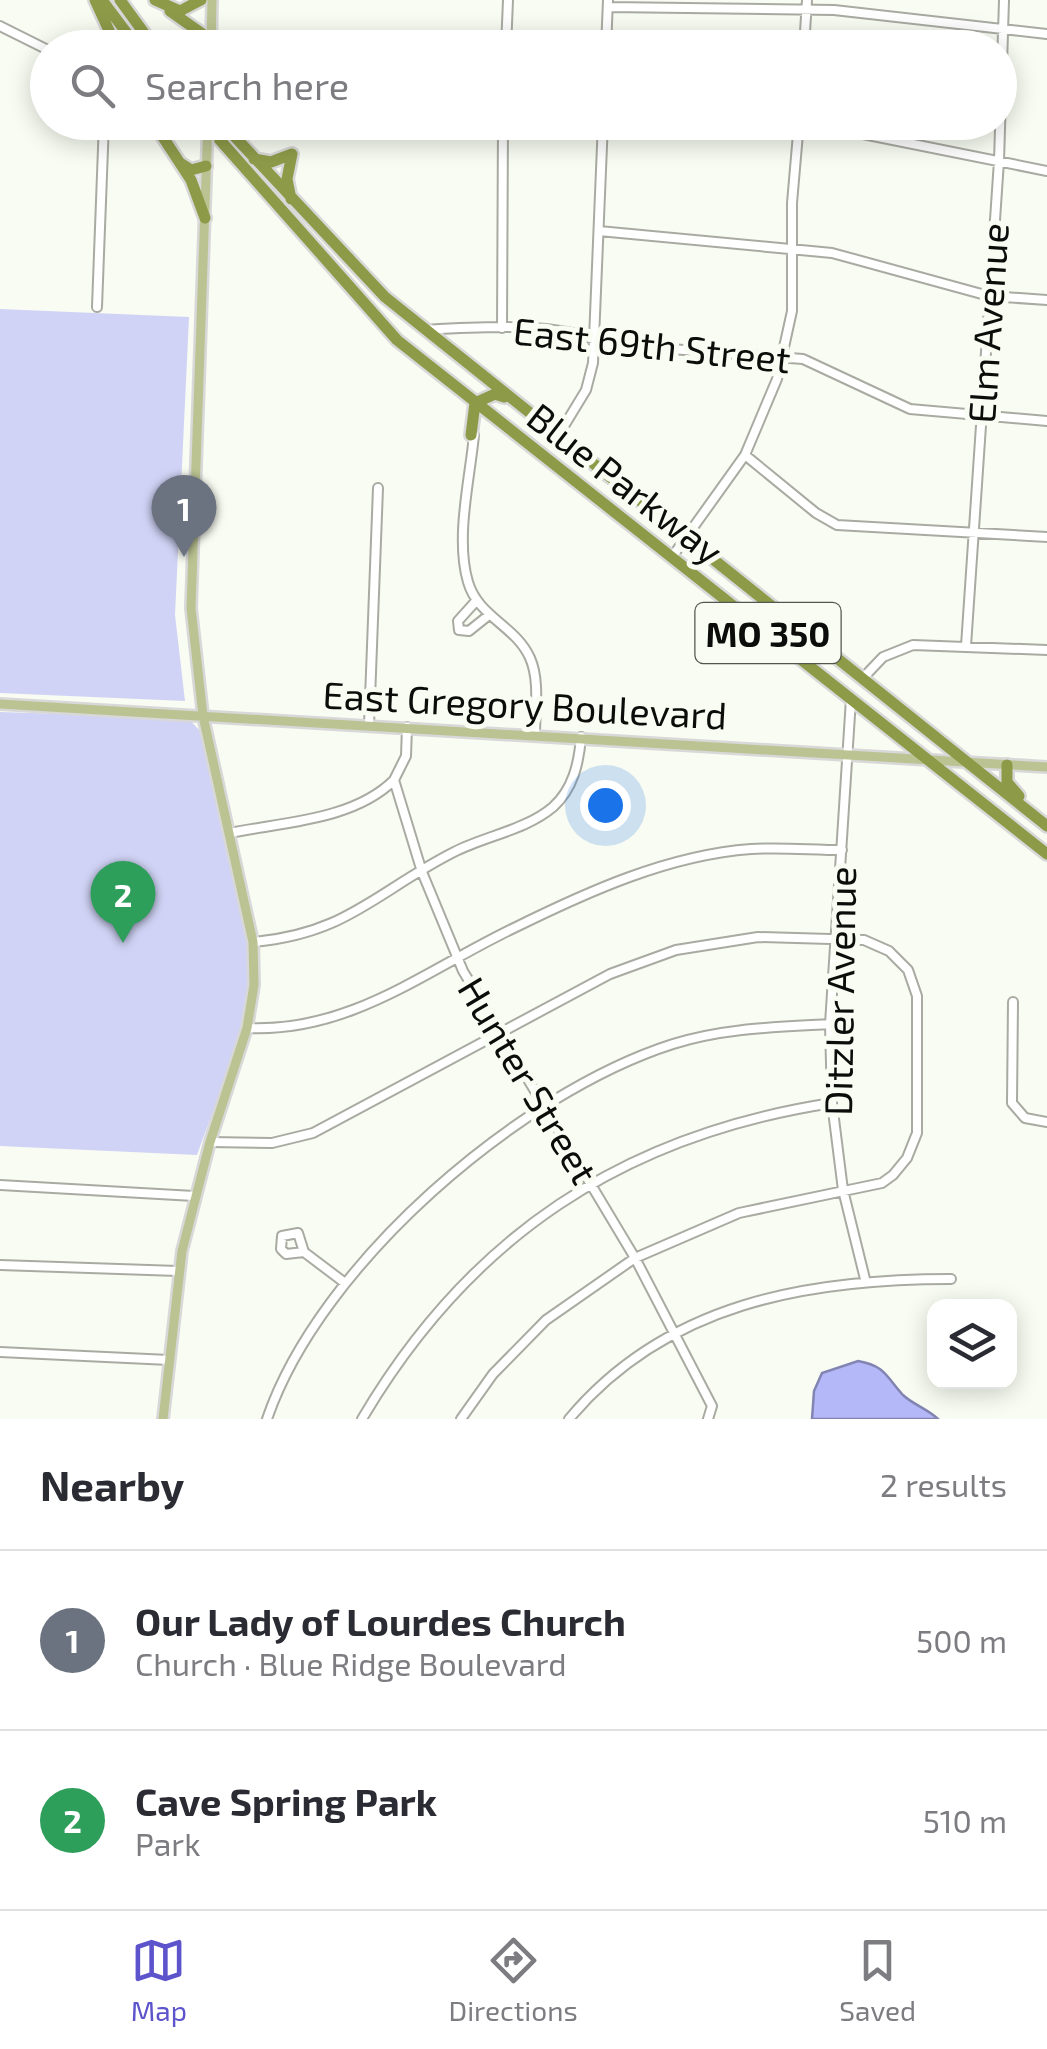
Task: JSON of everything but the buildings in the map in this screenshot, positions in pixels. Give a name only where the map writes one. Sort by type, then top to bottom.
[{"type":"highway","points":[[95,0],[109,30]]},
{"type":"highway","points":[[102,0],[124,30]]},
{"type":"highway","points":[[120,0],[142,30]]},
{"type":"highway","points":[[155,0],[194,30]]},
{"type":"highway","points":[[169,10],[186,10],[202,0]]},
{"type":"highway","points":[[165,140],[195,188],[205,218]]},
{"type":"highway","name":"Blue Parkway","points":[[222,140],[397,340],[1047,854]]},
{"type":"highway","name":"Blue Parkway","points":[[236,140],[385,298],[1047,825]]},
{"type":"highway","points":[[252,158],[271,162],[292,154],[287,179],[292,203]]},
{"type":"highway","points":[[178,160],[190,170],[206,166]]},
{"type":"highway","points":[[462,393],[478,387],[483,377]]},
{"type":"highway","points":[[472,435],[476,404],[495,394],[512,400]]},
{"type":"highway","points":[[472,435],[488,413]]},
{"type":"highway","points":[[672,554],[718,564]]},
{"type":"highway","points":[[1007,764],[1009,786],[1047,825]]},
{"type":"main road","points":[[211,30],[212,0]]},
{"type":"main road","points":[[163,1419],[178,1272],[194,1196],[248,1028],[254,985],[253,942],[204,716],[191,608],[207,140]]},
{"type":"main road","name":"East Gregory Boulevard","points":[[0,704],[1047,767]]},
{"type":"street","points":[[507,30],[508,0]]},
{"type":"street","name":"Elm Avenue","points":[[1003,30],[1004,0]]},
{"type":"street","points":[[607,30],[608,4],[806,5],[1003,30]]},
{"type":"street","points":[[805,30],[806,5]]},
{"type":"street","points":[[0,26],[30,41]]},
{"type":"street","points":[[1017,31],[1047,34]]},
{"type":"street","points":[[97,307],[103,140]]},
{"type":"street","points":[[502,328],[503,140]]},
{"type":"street","points":[[558,436],[586,390],[596,339],[602,140]]},
{"type":"street","points":[[672,554],[744,456],[772,394],[792,311],[792,203],[798,140]]},
{"type":"street","points":[[886,140],[1047,171]]},
{"type":"street","name":"Elm Avenue","points":[[966,646],[1000,140]]},
{"type":"street","points":[[599,231],[866,259],[989,296],[1047,300]]},
{"type":"street","name":"East 69th Street","points":[[425,330],[502,328],[596,339],[604,344],[782,356],[819,364],[910,410],[1047,421]]},
{"type":"street","points":[[472,435],[464,557],[476,600],[518,638],[529,655],[534,676],[535,735]]},
{"type":"street","points":[[744,456],[837,525],[1047,537]]},
{"type":"street","points":[[369,725],[378,488]]},
{"type":"street","points":[[476,600],[458,621],[459,630],[468,631],[490,615]]},
{"type":"street","points":[[862,680],[882,656],[899,648],[1047,650]]},
{"type":"street","name":"Ditzler Avenue","points":[[852,699],[830,1024],[832,1103],[844,1190],[865,1280]]},
{"type":"street","points":[[230,833],[358,806],[394,780],[406,756],[407,727]]},
{"type":"street","points":[[253,942],[318,932],[453,852],[552,808],[577,770],[582,738]]},
{"type":"street","name":"Hunter Street","points":[[394,780],[422,872],[457,958],[543,1110],[636,1258],[712,1406],[709,1418]]},
{"type":"street","points":[[248,1028],[295,1027],[341,1017],[554,909],[670,864],[752,849],[842,850]]},
{"type":"street","points":[[210,1142],[272,1142],[314,1133],[610,974],[676,950],[758,937],[864,940],[889,950],[908,970],[917,996],[914,1145],[900,1167],[882,1183],[740,1213],[636,1258],[546,1320],[494,1374],[460,1419]]},
{"type":"street","points":[[1014,1002],[1011,1095],[1025,1118],[1047,1122]]},
{"type":"street","points":[[267,1419],[293,1364],[345,1284],[430,1192],[543,1110],[611,1069],[675,1043],[743,1029],[830,1024]]},
{"type":"street","points":[[362,1419],[388,1376],[445,1302],[512,1237],[590,1184],[704,1131],[772,1112],[832,1103]]},
{"type":"street","points":[[0,1184],[194,1196]]},
{"type":"street","points":[[304,1252],[345,1284]]},
{"type":"street","points":[[0,1264],[178,1272]]},
{"type":"street","points":[[569,1419],[610,1377],[675,1333],[770,1297],[865,1280],[952,1280]]},
{"type":"street","points":[[0,1352],[169,1360]]},
{"type":"shaded area","points":[[0,309],[189,317],[175,615],[185,701],[0,693]]},
{"type":"shaded area","points":[[0,712],[188,718],[200,731],[241,902],[250,969],[240,1035],[197,1155],[0,1146]]},
{"type":"water","points":[[858,1361],[880,1369],[907,1398],[938,1419],[812,1419],[814,1391],[822,1373]]},
{"type":"place","name":"Our Lady of Lourdes Church","points":[[184,557]]},
{"type":"place","name":"Cave Spring Park","points":[[123,943]]}]
